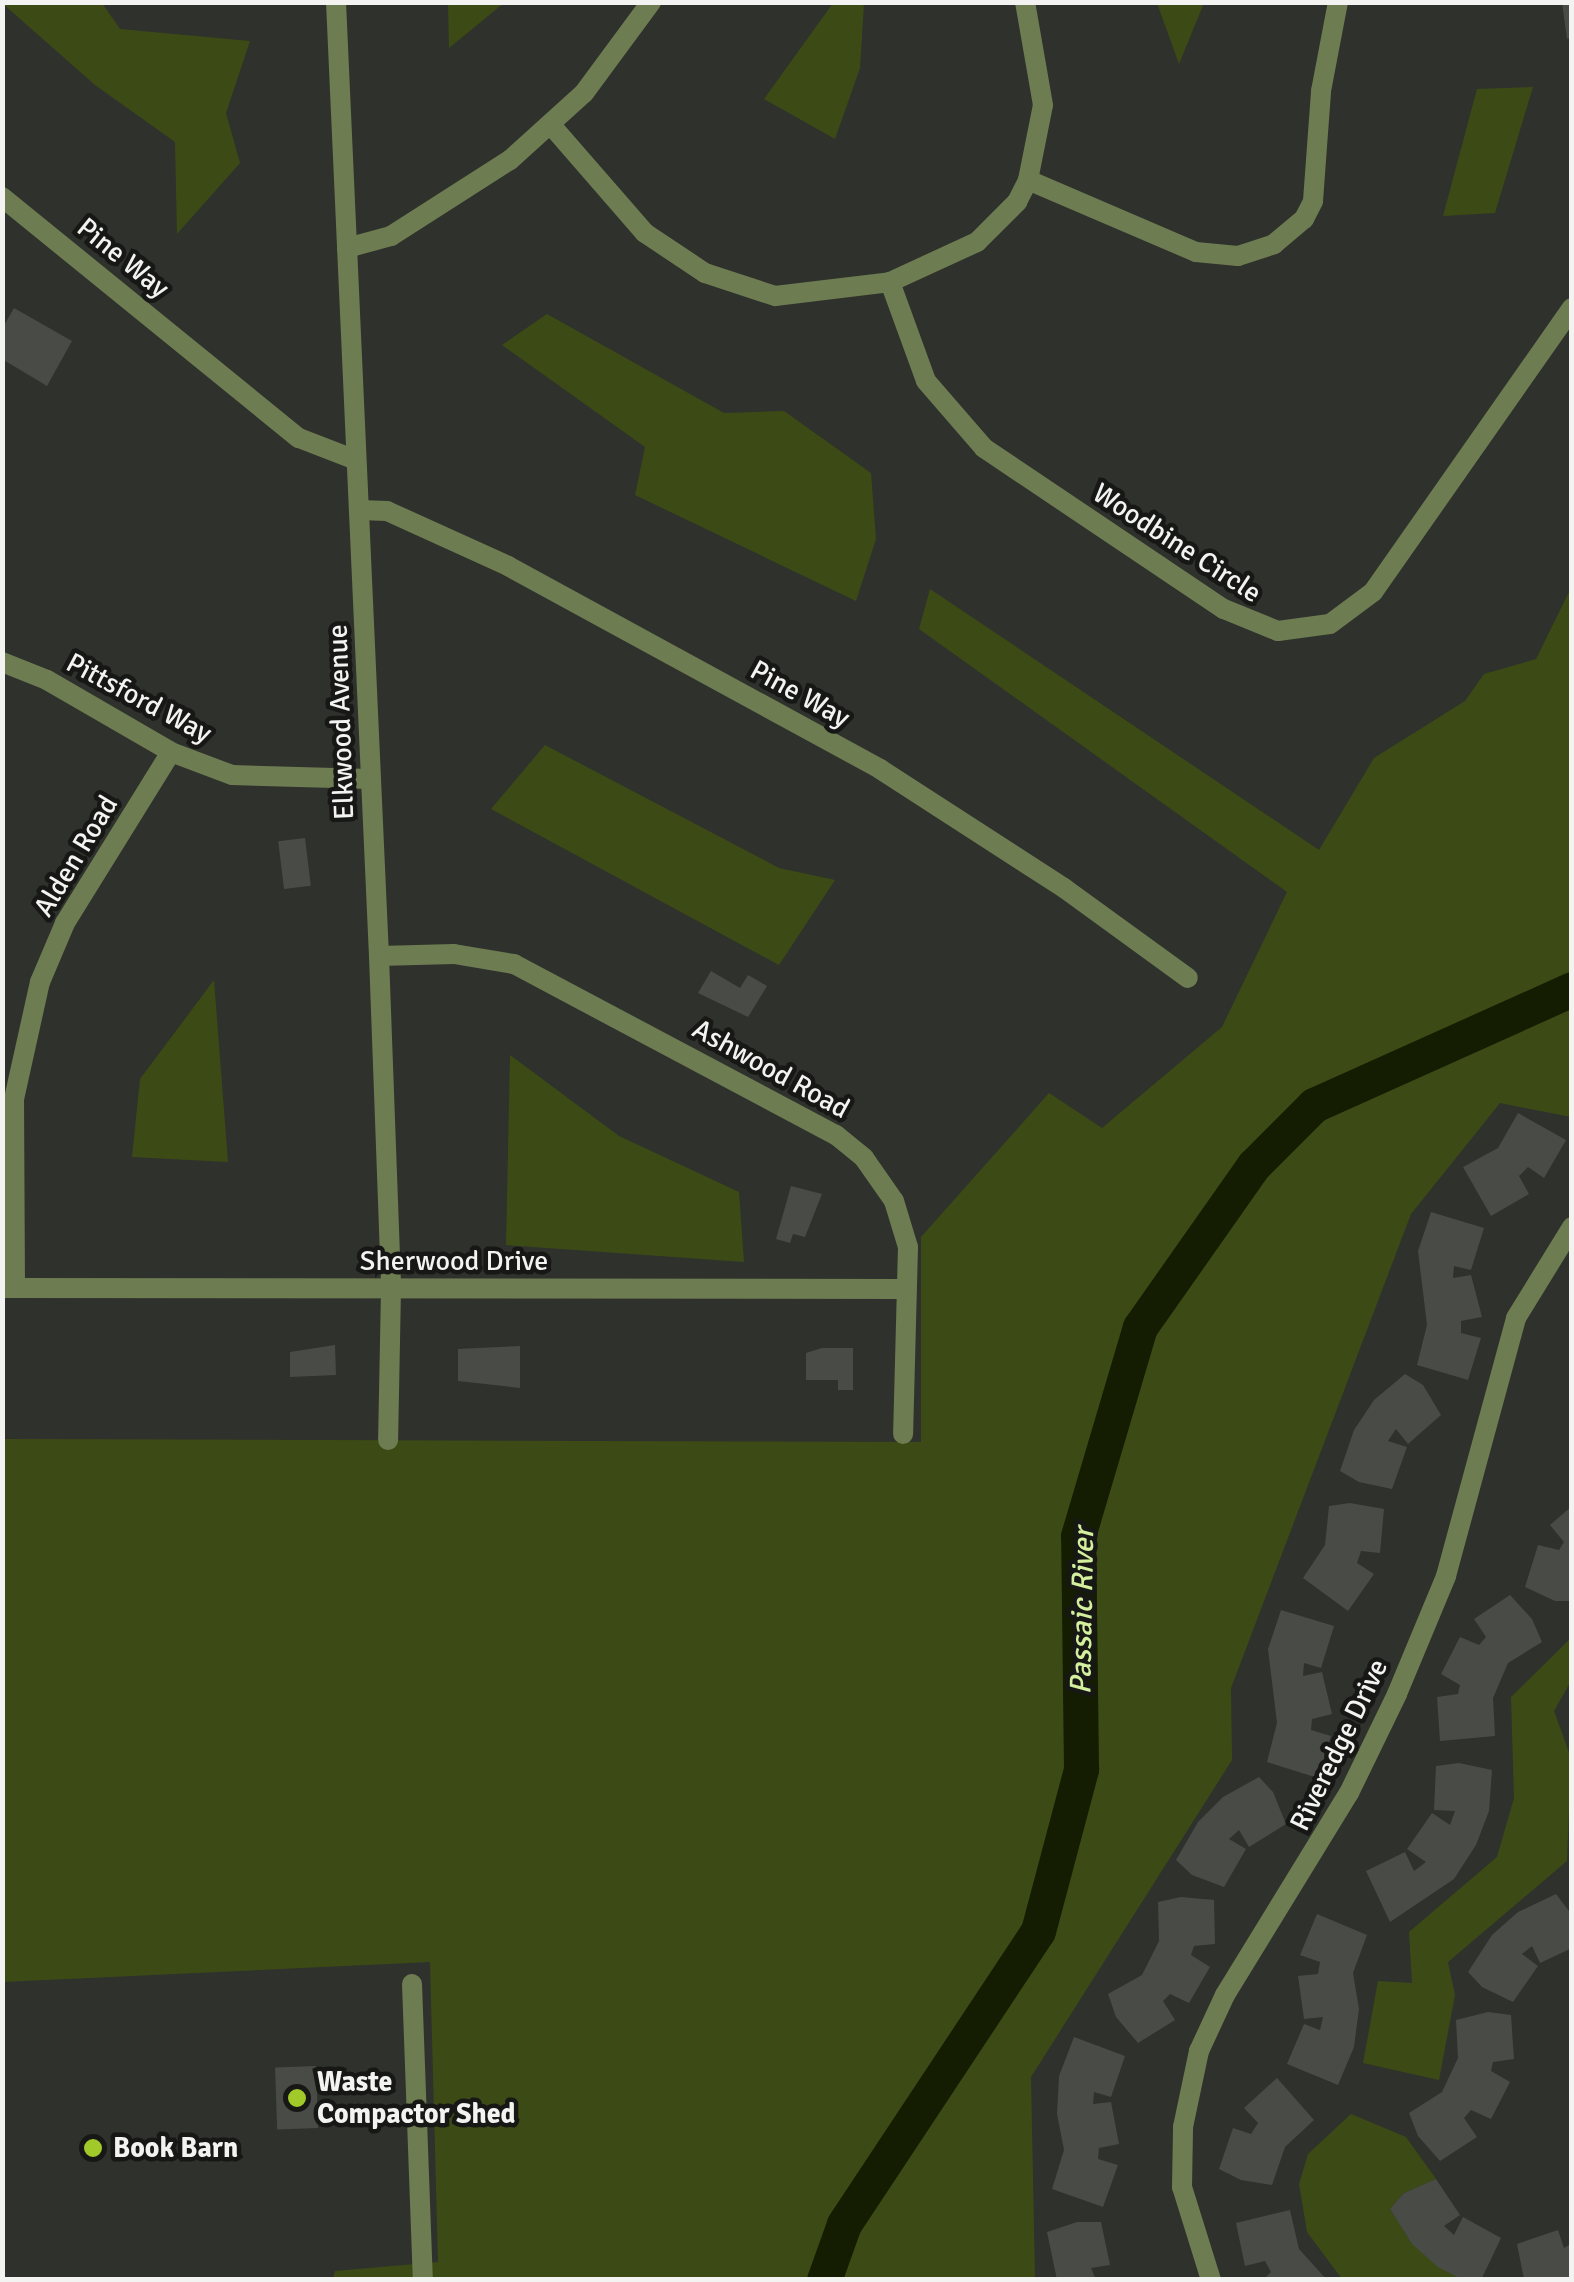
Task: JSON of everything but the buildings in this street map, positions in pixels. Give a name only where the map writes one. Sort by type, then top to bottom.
[{"type":"street","name":"Elkwood Avenue","points":[[336,2],[379,956],[391,1289],[388,1440]]},
{"type":"street","points":[[347,248],[390,236],[510,160],[584,93],[651,2]]},
{"type":"street","points":[[551,125],[645,233],[706,272],[775,296],[890,282],[978,242],[1017,202],[1028,180],[1043,105],[1025,2]]},
{"type":"street","points":[[1028,180],[1196,252],[1238,256],[1274,244],[1304,219],[1314,201],[1321,91],[1338,2]]},
{"type":"street","name":"Pine Way","points":[[2,197],[298,438],[356,460]]},
{"type":"street","name":"Woodbine Circle","points":[[890,282],[926,381],[984,448],[1224,610],[1278,631],[1330,624],[1374,592],[1572,308]]},
{"type":"street","name":"Pine Way","points":[[360,510],[386,510],[508,566],[880,769],[1064,888],[1188,978]]},
{"type":"street","name":"Pittsford Way","points":[[2,662],[48,680],[171,752],[260,779],[370,779]]},
{"type":"street","name":"Alden Road","points":[[9,1288],[14,1099],[40,982],[66,924],[171,752]]},
{"type":"street","name":"Ashwood Road","points":[[379,956],[454,954],[514,964],[836,1135],[864,1158],[894,1202],[908,1247],[903,1434]]},
{"type":"street","name":"Riveredge Drive","points":[[1211,2280],[1182,2187],[1185,2114],[1199,2051],[1225,1995],[1349,1794],[1397,1694],[1446,1576],[1516,1318],[1572,1228]]},
{"type":"street","name":"Sherwood Drive","points":[[9,1288],[905,1289]]},
{"type":"street","points":[[412,1984],[423,2280]]},
{"type":"green space","points":[[448,2],[504,3],[449,48]]},
{"type":"green space","points":[[2,3],[102,3],[120,29],[250,41],[226,113],[240,163],[177,234],[175,142],[95,85]]},
{"type":"green space","points":[[833,3],[864,3],[860,68],[835,139],[764,99]]},
{"type":"green space","points":[[1157,3],[1204,3],[1179,64]]},
{"type":"green space","points":[[1533,87],[1495,213],[1443,216],[1477,89]]},
{"type":"green space","points":[[547,314],[724,413],[784,411],[871,473],[876,539],[856,601],[635,495],[645,447],[502,345]]},
{"type":"green space","points":[[1571,588],[1571,1117],[1500,1103],[1411,1214],[1231,1688],[1232,1760],[1031,2077],[1035,2279],[333,2279],[335,2271],[438,2262],[430,1962],[3,1982],[2,1439],[921,1442],[921,1237],[1049,1093],[1102,1128],[1222,1027],[1287,892],[919,629],[930,589],[1319,850],[1374,758],[1465,701],[1484,674],[1536,659]]},
{"type":"green space","points":[[545,745],[779,868],[835,880],[779,965],[491,809]]},
{"type":"green space","points":[[214,980],[228,1162],[132,1157],[140,1079]]},
{"type":"green space","points":[[510,1055],[619,1136],[739,1192],[744,1262],[506,1245]]},
{"type":"green space","points":[[1571,1638],[1571,1681],[1554,1711],[1571,1758],[1567,1861],[1448,1962],[1455,1995],[1439,2080],[1363,2063],[1378,1981],[1412,1983],[1409,1932],[1497,1857],[1514,1798],[1511,1697]]},
{"type":"green space","points":[[1351,2114],[1406,2137],[1436,2179],[1404,2193],[1390,2209],[1412,2244],[1463,2279],[1342,2279],[1307,2232],[1299,2184],[1308,2154]]},
{"type":"waterway","name":"Passaic River","points":[[824,2280],[844,2224],[1038,1931],[1081,1769],[1078,1536],[1140,1327],[1254,1165],[1314,1105],[1572,989]]},
{"type":"place","name":"Waste Compactor Shed","points":[[297,2098]]},
{"type":"place","name":"Book Barn","points":[[93,2148]]}]
